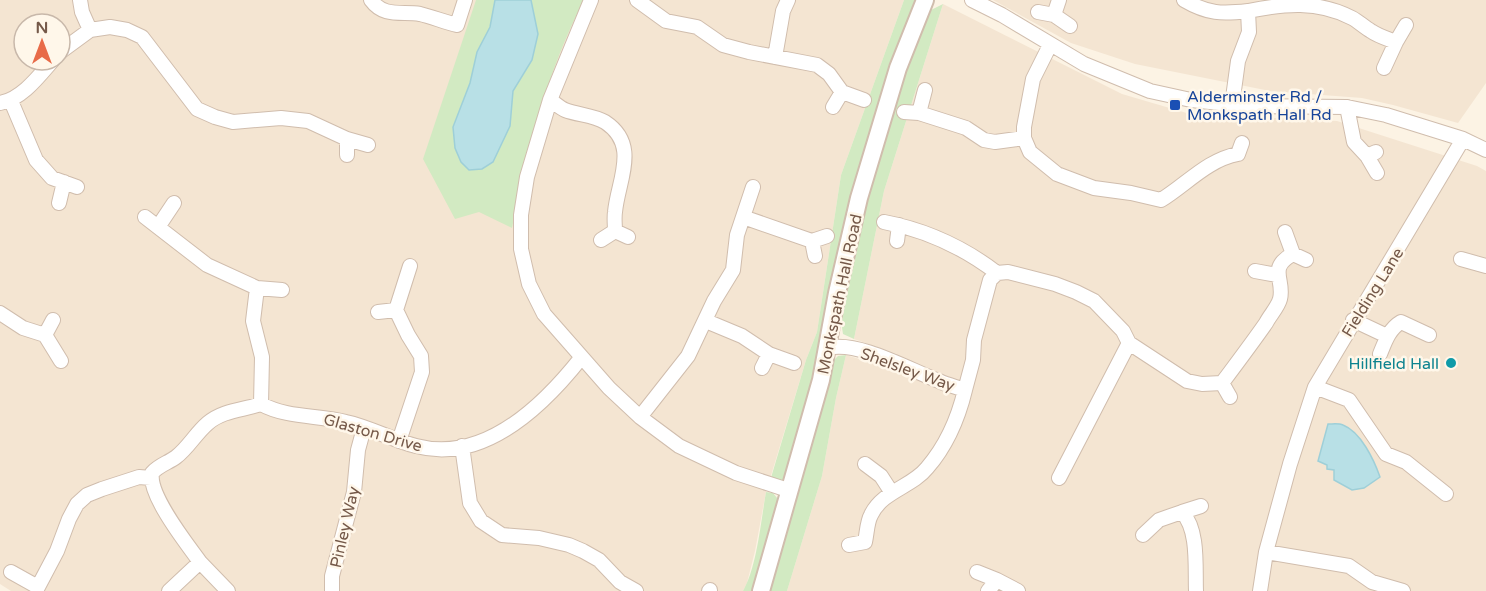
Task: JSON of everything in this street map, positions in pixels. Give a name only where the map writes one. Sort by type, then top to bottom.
[{"type":"street","points":[[80,0],[82,12],[90,30]]},
{"type":"street","points":[[371,0],[381,10],[394,14],[419,14],[457,25]]},
{"type":"street","points":[[454,40],[465,0]]},
{"type":"street","points":[[591,0],[550,100],[528,177],[521,215],[521,249],[529,284],[544,314],[581,358],[640,417],[679,446],[736,472],[785,489],[789,495]]},
{"type":"street","points":[[637,0],[666,21],[697,27],[723,45],[817,65],[829,74],[842,92],[864,100]]},
{"type":"street","points":[[774,57],[783,11],[788,0]]},
{"type":"street","name":"Monkspath Hall Road","points":[[761,591],[815,401],[828,348],[841,272],[859,198],[898,69],[926,0]]},
{"type":"street","points":[[972,0],[1025,28],[1084,64],[1150,91],[1191,100],[1232,105],[1347,107],[1386,115],[1463,139],[1486,150]]},
{"type":"street","points":[[1054,15],[1059,0]]},
{"type":"street","points":[[1184,0],[1198,8],[1221,14],[1286,4],[1312,5],[1333,10],[1353,19],[1372,32],[1396,42]]},
{"type":"street","points":[[1232,105],[1238,61],[1249,32],[1248,11]]},
{"type":"street","points":[[1038,12],[1054,15],[1070,26]]},
{"type":"street","points":[[1384,68],[1406,25]]},
{"type":"street","points":[[72,43],[90,30],[110,27],[127,30],[142,37],[197,109],[233,122],[281,118],[308,121],[346,139],[368,146]]},
{"type":"street","points":[[1050,45],[1033,80],[1024,138],[1030,152],[1057,174],[1094,188],[1131,193],[1163,205],[1178,189],[1205,167],[1225,156],[1242,153]]},
{"type":"street","points":[[42,72],[6,102],[36,160],[52,178],[70,184],[59,203]]},
{"type":"street","points":[[919,113],[925,90]]},
{"type":"street","points":[[833,107],[842,92]]},
{"type":"street","points":[[550,100],[565,110],[604,122],[619,134],[625,149],[624,168],[615,212],[615,231]]},
{"type":"street","points":[[1347,107],[1354,142],[1372,154],[1377,173]]},
{"type":"street","points":[[904,112],[919,113],[966,128],[984,140],[995,142],[1024,138]]},
{"type":"street","points":[[346,139],[346,154]]},
{"type":"street","name":"Fielding Lane","points":[[1260,591],[1266,552],[1290,464],[1315,387],[1353,320],[1439,183],[1463,139]]},
{"type":"street","points":[[640,417],[688,356],[714,301],[733,270],[737,235],[753,187]]},
{"type":"street","points":[[158,227],[174,203]]},
{"type":"street","points":[[145,217],[207,265],[257,288],[282,290]]},
{"type":"street","points":[[743,217],[812,241],[827,236]]},
{"type":"street","points":[[884,222],[932,234],[983,262],[998,273],[1008,272],[1055,284],[1094,301],[1123,331],[1128,343],[1186,381],[1202,384],[1222,383],[1280,299],[1277,275],[1280,267],[1287,257],[1299,257],[1285,232]]},
{"type":"street","points":[[897,241],[899,225]]},
{"type":"street","points":[[615,231],[628,237]]},
{"type":"street","points":[[601,240],[615,231]]},
{"type":"street","points":[[812,241],[815,256]]},
{"type":"street","points":[[1474,262],[1476,248]]},
{"type":"street","points":[[399,441],[422,372],[421,356],[396,310],[410,266]]},
{"type":"street","points":[[1255,271],[1277,275]]},
{"type":"street","name":"Shelsley Way","points":[[828,348],[837,345],[845,346],[885,358],[966,390],[979,320],[990,280],[998,273]]},
{"type":"street","points":[[228,591],[200,562],[170,521],[151,478],[157,468],[177,457],[215,418],[261,404],[262,357],[253,321],[257,288]]},
{"type":"street","points":[[378,312],[396,310]]},
{"type":"street","points":[[0,313],[23,328],[45,335],[62,362]]},
{"type":"street","points":[[45,335],[53,320]]},
{"type":"street","points":[[1353,320],[1387,336]]},
{"type":"street","points":[[706,321],[742,336],[769,354],[794,363]]},
{"type":"street","points":[[1380,354],[1387,336],[1394,326],[1401,322],[1429,335]]},
{"type":"street","points":[[1059,478],[1063,454],[1128,343]]},
{"type":"street","points":[[762,368],[769,354]]},
{"type":"street","name":"Glaston Drive","points":[[261,404],[275,411],[328,418],[418,447],[441,449],[462,447],[510,429],[535,408],[581,358]]},
{"type":"street","points":[[1222,383],[1230,397]]},
{"type":"street","points":[[1315,387],[1349,400],[1386,454],[1406,462],[1446,494]]},
{"type":"street","points":[[849,545],[872,543],[871,514],[892,493],[914,480],[927,468],[950,435],[966,390]]},
{"type":"street","name":"Pinley Way","points":[[332,591],[332,576],[354,492],[358,450],[364,428]]},
{"type":"street","points":[[462,447],[470,503],[481,521],[502,535],[539,538],[583,551],[599,560],[620,582],[636,591]]},
{"type":"street","points":[[865,464],[881,476],[892,493]]},
{"type":"street","points":[[11,572],[41,589],[69,519],[82,500],[87,495],[139,477],[151,478]]},
{"type":"street","points":[[1143,535],[1159,520],[1201,506]]},
{"type":"street","points":[[1182,512],[1188,518],[1193,541],[1196,591]]},
{"type":"street","points":[[1266,552],[1349,566],[1379,588],[1403,591]]},
{"type":"street","points":[[169,591],[200,562]]},
{"type":"street","points":[[977,572],[992,585],[1018,591]]},
{"type":"shaded area","points":[[0,0],[904,0],[841,175],[817,332],[806,360],[766,492],[755,551],[743,591],[11,591],[0,584]]},
{"type":"shaded area","points":[[993,0],[1486,0],[1486,83],[1458,123],[1362,98],[1270,91],[1135,64],[1071,43]]},
{"type":"shaded area","points":[[943,4],[1122,94],[1190,114],[1337,121],[1477,166],[1486,171],[1486,591],[787,591],[822,476],[846,355],[893,369],[897,354],[854,339],[884,191]]},
{"type":"green space","points":[[476,0],[584,0],[559,54],[540,111],[512,228],[479,212],[455,219],[423,159]]},
{"type":"green space","points":[[904,0],[916,0],[823,352],[785,482],[770,481],[806,360],[817,332],[841,175]]},
{"type":"green space","points":[[943,4],[884,191],[854,339],[843,334],[841,321],[871,180],[897,96],[931,10]]},
{"type":"green space","points":[[846,355],[822,476],[787,591],[769,591],[833,361],[838,356]]},
{"type":"green space","points":[[766,492],[773,493],[782,504],[755,591],[743,591],[755,557]]},
{"type":"water","points":[[495,0],[531,0],[538,34],[532,60],[513,91],[510,126],[493,162],[482,169],[469,170],[461,162],[455,148],[453,127],[470,83],[477,52],[490,27]]},
{"type":"water","points":[[1328,424],[1341,424],[1356,434],[1370,455],[1380,477],[1364,488],[1352,490],[1334,480],[1334,470],[1327,469],[1327,465],[1318,461]]},
{"type":"place","name":"Alderminster Rd / Monkspath Hall Rd","points":[[1175,105]]},
{"type":"place","name":"Hillfield Hall","points":[[1451,363]]}]
